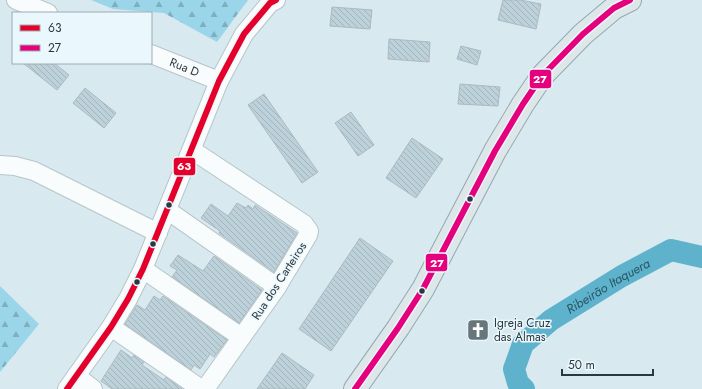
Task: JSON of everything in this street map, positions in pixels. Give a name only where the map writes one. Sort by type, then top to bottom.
[{"type":"main road","points":[[355,389],[398,328],[423,288],[492,157],[523,104],[542,76],[583,34],[614,8],[630,0]]},
{"type":"street","points":[[16,0],[46,12]]},
{"type":"street","points":[[94,389],[71,383],[111,327],[128,299],[143,269],[219,81],[244,34],[272,1]]},
{"type":"street","name":"Rua D","points":[[152,54],[219,81]]},
{"type":"street","name":"Rua dos Carteiros","points":[[192,150],[307,227],[309,231],[277,287],[205,389]]},
{"type":"street","points":[[0,165],[15,166],[34,171],[158,233]]},
{"type":"street","points":[[167,210],[277,287]]},
{"type":"street","points":[[143,269],[242,337]]},
{"type":"street","points":[[111,327],[201,389]]},
{"type":"green space","points":[[91,0],[248,0],[217,42],[164,13],[113,9]]},
{"type":"green space","points":[[0,286],[39,324],[0,372]]},
{"type":"building","points":[[503,0],[520,0],[541,4],[536,29],[498,20]]},
{"type":"building","points":[[332,7],[372,10],[370,29],[330,26]]},
{"type":"building","points":[[389,39],[430,42],[429,62],[388,59]]},
{"type":"building","points":[[461,46],[481,51],[477,65],[457,59]]},
{"type":"building","points":[[24,64],[55,64],[69,75],[57,90]]},
{"type":"building","points":[[460,84],[500,87],[498,106],[458,104]]},
{"type":"building","points":[[85,88],[116,113],[104,128],[73,103]]},
{"type":"building","points":[[264,94],[318,172],[302,183],[248,105]]},
{"type":"building","points":[[351,112],[374,145],[358,156],[335,123]]},
{"type":"building","points":[[412,138],[443,159],[416,198],[386,178]]},
{"type":"building","points":[[237,203],[246,208],[248,205],[253,209],[255,205],[297,233],[274,272],[219,233],[220,231],[201,218],[211,204],[228,216]]},
{"type":"building","points":[[360,238],[393,261],[331,351],[299,329]]},
{"type":"building","points":[[178,255],[203,271],[214,256],[262,290],[239,323],[172,277],[177,270],[170,266]]},
{"type":"building","points":[[154,296],[160,300],[163,296],[227,340],[214,357],[210,354],[200,369],[194,365],[191,370],[125,324],[137,305],[145,310]]},
{"type":"building","points":[[121,350],[132,358],[134,355],[144,362],[142,365],[164,380],[166,377],[182,389],[112,389],[101,381]]},
{"type":"building","points":[[282,353],[314,375],[305,389],[257,389]]},
{"type":"waterway","name":"Ribeirão Itaquera","points":[[524,389],[518,383],[514,369],[523,344],[551,320],[622,276],[671,250],[702,257]]},
{"type":"transit line","name":"63","points":[[67,389],[111,327],[128,299],[143,269],[219,81],[244,34],[270,3],[276,0]]},
{"type":"transit line","name":"27","points":[[355,389],[398,328],[423,289],[495,151],[523,104],[542,76],[583,34],[614,8],[630,0]]},
{"type":"place","name":"Igreja Cruz das Almas","points":[[478,330]]}]
